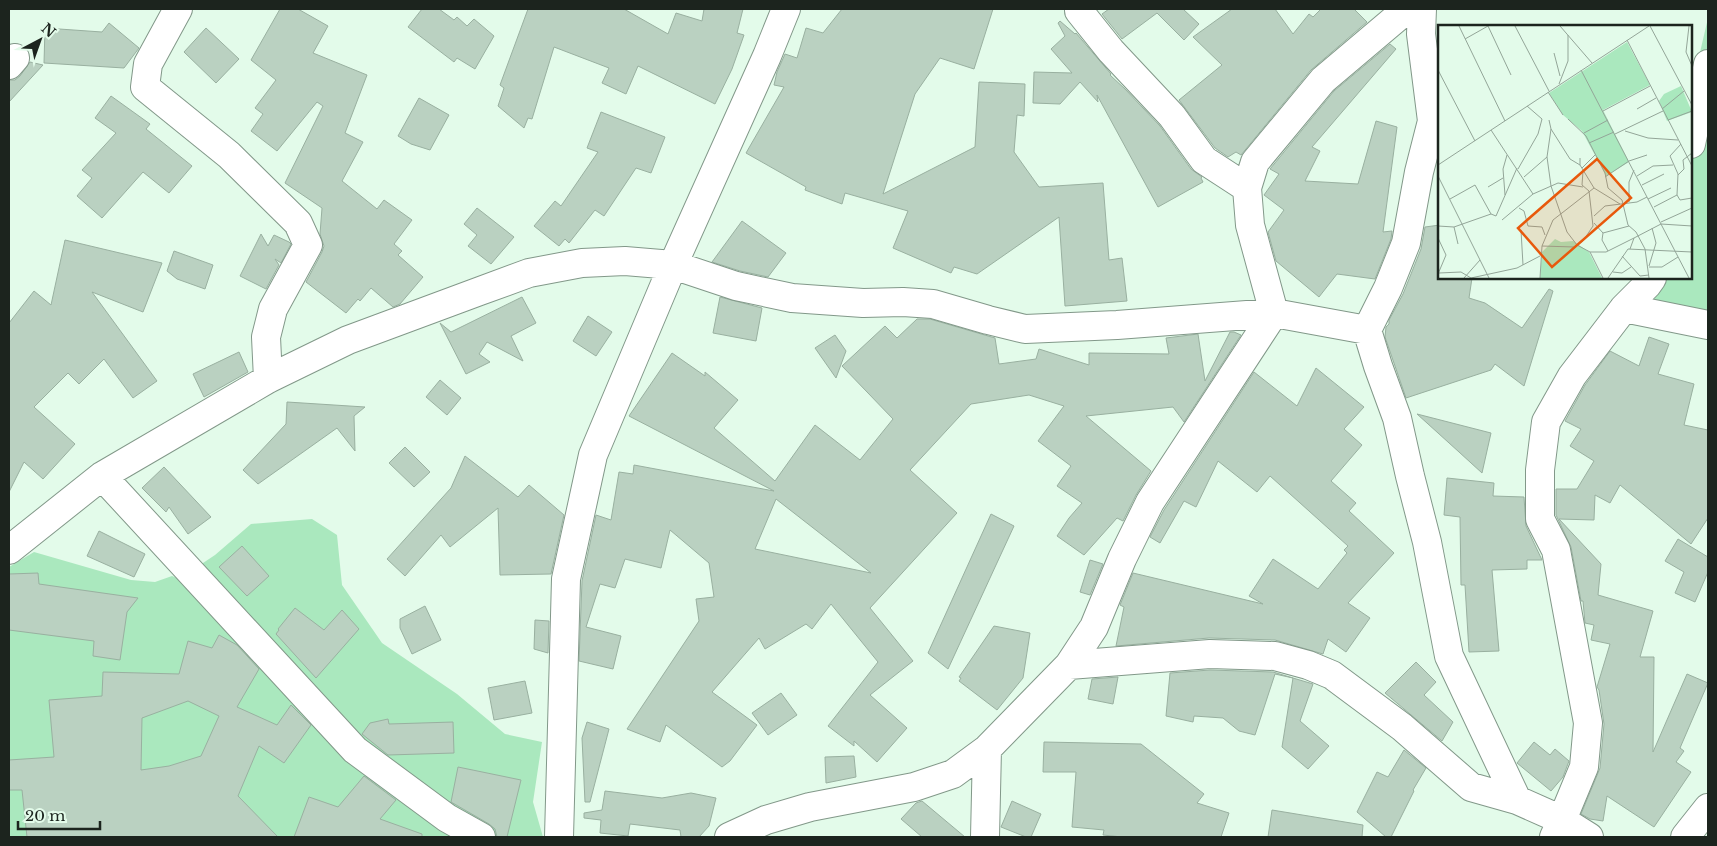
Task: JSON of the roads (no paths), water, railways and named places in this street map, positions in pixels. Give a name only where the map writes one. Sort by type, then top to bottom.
[{"type":"street","points":[[178,9],[148,64],[145,87],[236,162],[298,223],[308,245],[274,309],[266,337],[268,379]]},
{"type":"street","points":[[560,837],[566,579],[592,455],[786,9]]},
{"type":"street","points":[[1079,9],[1111,51],[1172,116],[1204,160],[1247,188]]},
{"type":"street","points":[[729,837],[766,820],[810,807],[914,787],[953,774],[987,750],[1069,665],[1094,627],[1122,559],[1150,502],[1274,313],[1250,225],[1247,188],[1255,162],[1323,80],[1407,9]]},
{"type":"street","points":[[1422,9],[1421,34],[1432,121],[1419,172],[1406,243],[1388,288],[1367,330],[1397,418],[1427,542],[1449,656],[1517,800]]},
{"type":"street","points":[[1692,139],[1708,64]]},
{"type":"street","points":[[9,550],[102,476],[268,379],[348,340],[529,273],[582,263],[625,261],[673,266],[736,286],[792,298],[863,303],[903,302],[933,304],[1025,329],[1117,325],[1274,313],[1367,330]]},
{"type":"street","points":[[1558,829],[1584,767],[1588,723],[1556,550],[1540,519],[1540,470],[1546,422],[1572,376],[1624,308],[1647,286],[1651,279]]},
{"type":"street","points":[[1624,308],[1708,325]]},
{"type":"street","points":[[102,476],[355,750],[447,818],[481,837]]},
{"type":"street","points":[[1069,665],[1210,654],[1275,656],[1308,665],[1332,676],[1402,727],[1472,787],[1517,800],[1558,829],[1589,837]]},
{"type":"street","points":[[985,837],[987,750]]},
{"type":"street","points":[[1685,837],[1708,808]]}]
